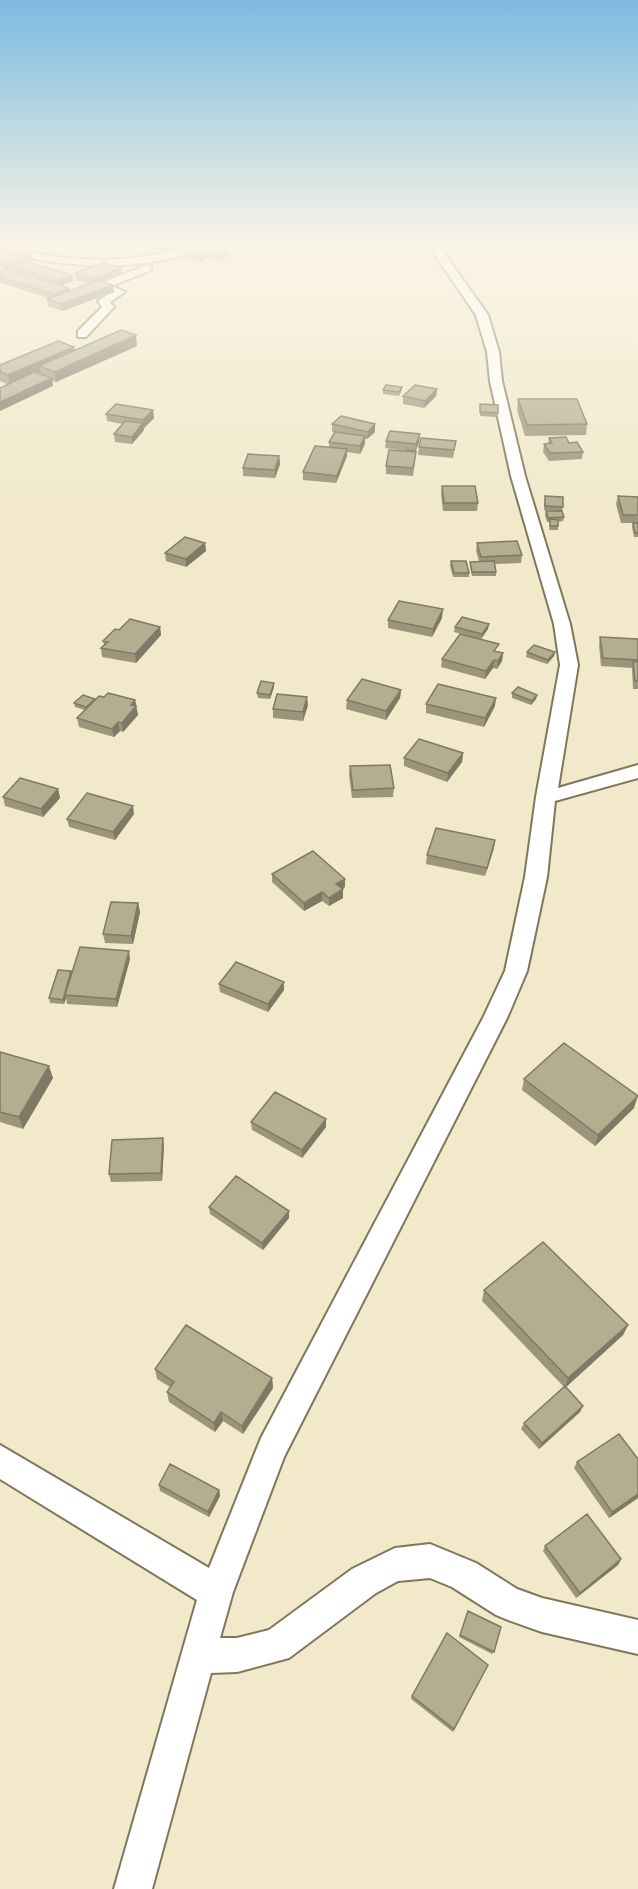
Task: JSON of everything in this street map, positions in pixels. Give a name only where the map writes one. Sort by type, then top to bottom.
[{"type":"street","points":[[82,334],[86,330]]},
{"type":"street","points":[[134,1889],[216,1592],[272,1449],[495,1018],[516,971],[536,877],[546,797],[568,665],[562,624],[518,476],[487,330]]},
{"type":"street","points":[[546,797],[617,779],[638,771]]},
{"type":"street","points":[[0,1461],[216,1592]]},
{"type":"street","points":[[198,1656],[237,1655],[277,1646],[364,1581],[395,1564],[430,1561],[464,1575],[508,1603],[542,1615],[638,1637]]},
{"type":"building","points":[[121,330],[136,335],[55,372],[39,366]]},
{"type":"building","points":[[58,341],[74,347],[8,375],[0,372],[0,365]]},
{"type":"building","points":[[34,372],[52,378],[0,402],[0,388]]},
{"type":"building","points":[[386,385],[402,387],[399,392],[383,390]]},
{"type":"building","points":[[415,385],[437,389],[425,401],[403,396]]},
{"type":"building","points":[[518,399],[577,399],[587,424],[527,425]]},
{"type":"building","points":[[116,404],[153,410],[143,420],[106,414]]},
{"type":"building","points":[[480,404],[498,405],[498,413],[480,412]]},
{"type":"building","points":[[341,416],[375,424],[368,432],[332,424]]},
{"type":"building","points":[[125,421],[143,423],[132,437],[114,434]]},
{"type":"building","points":[[390,431],[420,434],[416,444],[386,441]]},
{"type":"building","points":[[335,432],[365,436],[360,446],[329,442]]},
{"type":"building","points":[[566,437],[569,443],[577,442],[583,452],[550,453],[544,444],[552,443],[549,438]]},
{"type":"building","points":[[421,438],[456,441],[454,450],[419,447]]},
{"type":"building","points":[[315,446],[347,449],[337,476],[303,472]]},
{"type":"building","points":[[389,450],[416,452],[413,468],[386,466]]},
{"type":"building","points":[[248,454],[279,456],[275,470],[243,468]]},
{"type":"building","points":[[442,486],[475,486],[478,503],[444,503]]},
{"type":"building","points":[[545,496],[563,497],[563,507],[545,506]]},
{"type":"building","points":[[618,496],[638,497],[638,515],[623,515]]},
{"type":"building","points":[[546,511],[562,511],[564,517],[548,518]]},
{"type":"building","points":[[550,519],[558,520],[558,526],[550,526]]},
{"type":"building","points":[[633,523],[638,523],[638,533],[635,533]]},
{"type":"building","points":[[185,537],[205,543],[186,559],[165,553]]},
{"type":"building","points":[[517,541],[522,555],[481,557],[477,543]]},
{"type":"building","points":[[451,561],[466,561],[469,573],[454,573]]},
{"type":"building","points":[[494,561],[496,572],[472,572],[470,562]]},
{"type":"building","points":[[399,601],[443,609],[433,629],[388,620]]},
{"type":"building","points":[[462,617],[489,624],[482,634],[455,627]]},
{"type":"building","points":[[130,619],[160,627],[135,654],[101,648],[108,642],[103,641],[115,629],[119,630]]},
{"type":"building","points":[[460,634],[499,644],[494,651],[503,653],[498,661],[494,660],[486,671],[442,659]]},
{"type":"building","points":[[600,637],[638,639],[638,660],[603,658]]},
{"type":"building","points":[[534,645],[555,652],[548,660],[527,652]]},
{"type":"building","points":[[633,662],[638,662],[638,681],[635,681]]},
{"type":"building","points":[[362,679],[401,690],[386,711],[347,700]]},
{"type":"building","points":[[261,681],[274,683],[270,695],[257,693]]},
{"type":"building","points":[[438,684],[496,698],[485,718],[426,704]]},
{"type":"building","points":[[518,687],[537,695],[532,701],[512,693]]},
{"type":"building","points":[[108,693],[135,700],[131,705],[136,706],[122,723],[118,722],[112,729],[77,718],[99,696],[104,697]]},
{"type":"building","points":[[277,694],[307,697],[303,712],[273,709]]},
{"type":"building","points":[[83,695],[95,699],[86,707],[74,703]]},
{"type":"building","points":[[419,739],[463,753],[448,773],[404,758]]},
{"type":"building","points":[[390,765],[394,788],[353,790],[350,766]]},
{"type":"building","points":[[20,778],[58,789],[41,809],[3,797]]},
{"type":"building","points":[[87,793],[133,806],[113,832],[67,819]]},
{"type":"building","points":[[436,828],[495,840],[487,868],[427,855]]},
{"type":"building","points":[[313,851],[345,879],[336,884],[343,889],[329,898],[322,892],[304,903],[272,874]]},
{"type":"building","points":[[111,902],[138,903],[131,936],[103,934]]},
{"type":"building","points":[[80,947],[129,951],[116,999],[65,995]]},
{"type":"building","points":[[236,962],[284,982],[268,1004],[219,984]]},
{"type":"building","points":[[58,970],[71,971],[63,1000],[49,998]]},
{"type":"building","points":[[564,1043],[638,1096],[598,1135],[524,1079]]},
{"type":"building","points":[[0,1052],[49,1066],[19,1117],[0,1112]]},
{"type":"building","points":[[275,1092],[326,1119],[302,1150],[251,1122]]},
{"type":"building","points":[[163,1138],[161,1173],[109,1174],[112,1140]]},
{"type":"building","points":[[236,1176],[289,1211],[262,1243],[209,1207]]},
{"type":"building","points":[[543,1242],[628,1325],[568,1378],[484,1290]]},
{"type":"building","points":[[186,1325],[272,1378],[242,1426],[221,1412],[214,1423],[167,1392],[174,1382],[155,1369]]},
{"type":"building","points":[[565,1386],[583,1406],[542,1443],[524,1423]]},
{"type":"building","points":[[619,1434],[638,1459],[638,1494],[612,1512],[577,1462]]},
{"type":"building","points":[[170,1464],[219,1490],[208,1512],[159,1485]]},
{"type":"building","points":[[587,1514],[621,1559],[580,1593],[545,1546]]},
{"type":"building","points":[[468,1611],[501,1627],[494,1652],[460,1635]]},
{"type":"building","points":[[447,1633],[488,1665],[454,1729],[412,1696]]}]
